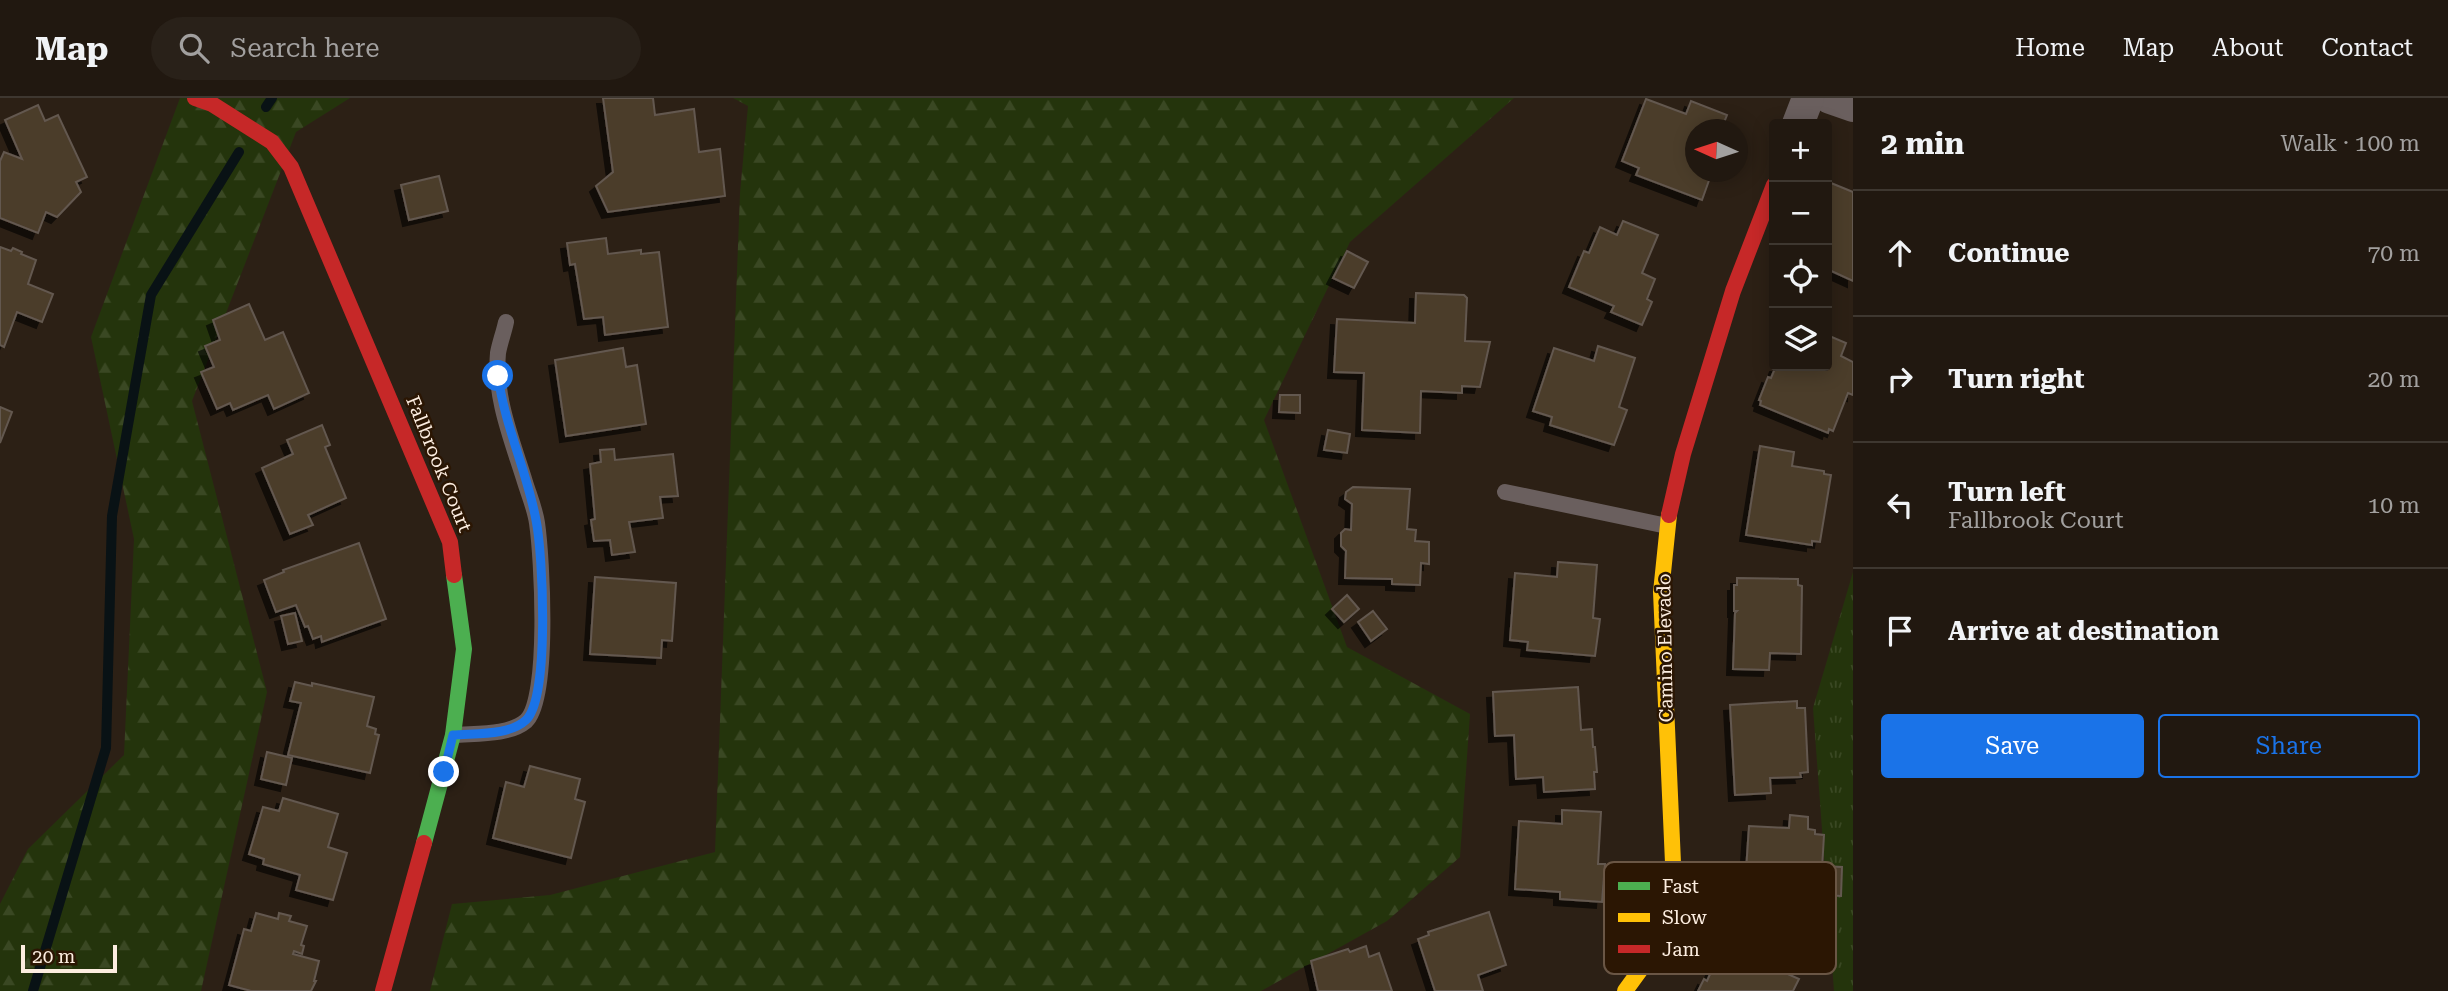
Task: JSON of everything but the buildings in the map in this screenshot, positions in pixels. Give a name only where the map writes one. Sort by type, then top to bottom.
[{"type":"street","name":"Fallbrook Court","points":[[195,98],[212,104],[272,142],[291,167],[450,542],[464,649],[453,735],[383,991]]},
{"type":"street","points":[[1800,119],[1808,98]]},
{"type":"street","points":[[1830,98],[1853,106]]},
{"type":"street","name":"Camino Elevado","points":[[1673,862],[1661,633],[1661,592],[1667,526],[1683,454],[1733,291],[1769,198]]},
{"type":"street","name":"Camino Elevado","points":[[1625,991],[1638,974]]},
{"type":"lane","points":[[453,735],[505,730],[525,721],[534,707],[540,682],[542,568],[536,520],[502,408],[498,376],[499,351],[506,322]]},
{"type":"lane","points":[[1505,492],[1667,526]]},
{"type":"green space","points":[[180,98],[350,98],[296,132],[192,401],[267,692],[201,991],[0,991],[0,904],[28,849],[124,755],[134,539],[91,337]]},
{"type":"green space","points":[[733,98],[1514,98],[1350,242],[1264,420],[1347,647],[1470,714],[1460,857],[1387,921],[1261,991],[430,991],[452,904],[550,895],[715,852],[740,193],[748,106]]},
{"type":"green space","points":[[1853,572],[1853,991],[1834,991],[1836,862],[1824,862],[1813,708]]},
{"type":"waterway","points":[[266,107],[272,98]]},
{"type":"waterway","points":[[33,991],[106,748],[112,516],[151,295],[239,152]]},
{"type":"traffic: fast","points":[[424,843],[453,735],[464,649],[454,575]]},
{"type":"traffic: slow","points":[[1669,515],[1661,592],[1673,862]]},
{"type":"traffic: slow","points":[[1625,991],[1637,974]]},
{"type":"traffic: jam","points":[[195,98],[212,104],[272,142],[291,167],[450,542],[454,575]]},
{"type":"traffic: jam","points":[[1669,515],[1683,454],[1733,291],[1769,198]]},
{"type":"traffic: jam","points":[[383,991],[424,843]]},
{"type":"route","points":[[444,772],[453,735],[505,730],[525,721],[534,707],[540,682],[542,568],[536,520],[502,408],[498,376]]}]
